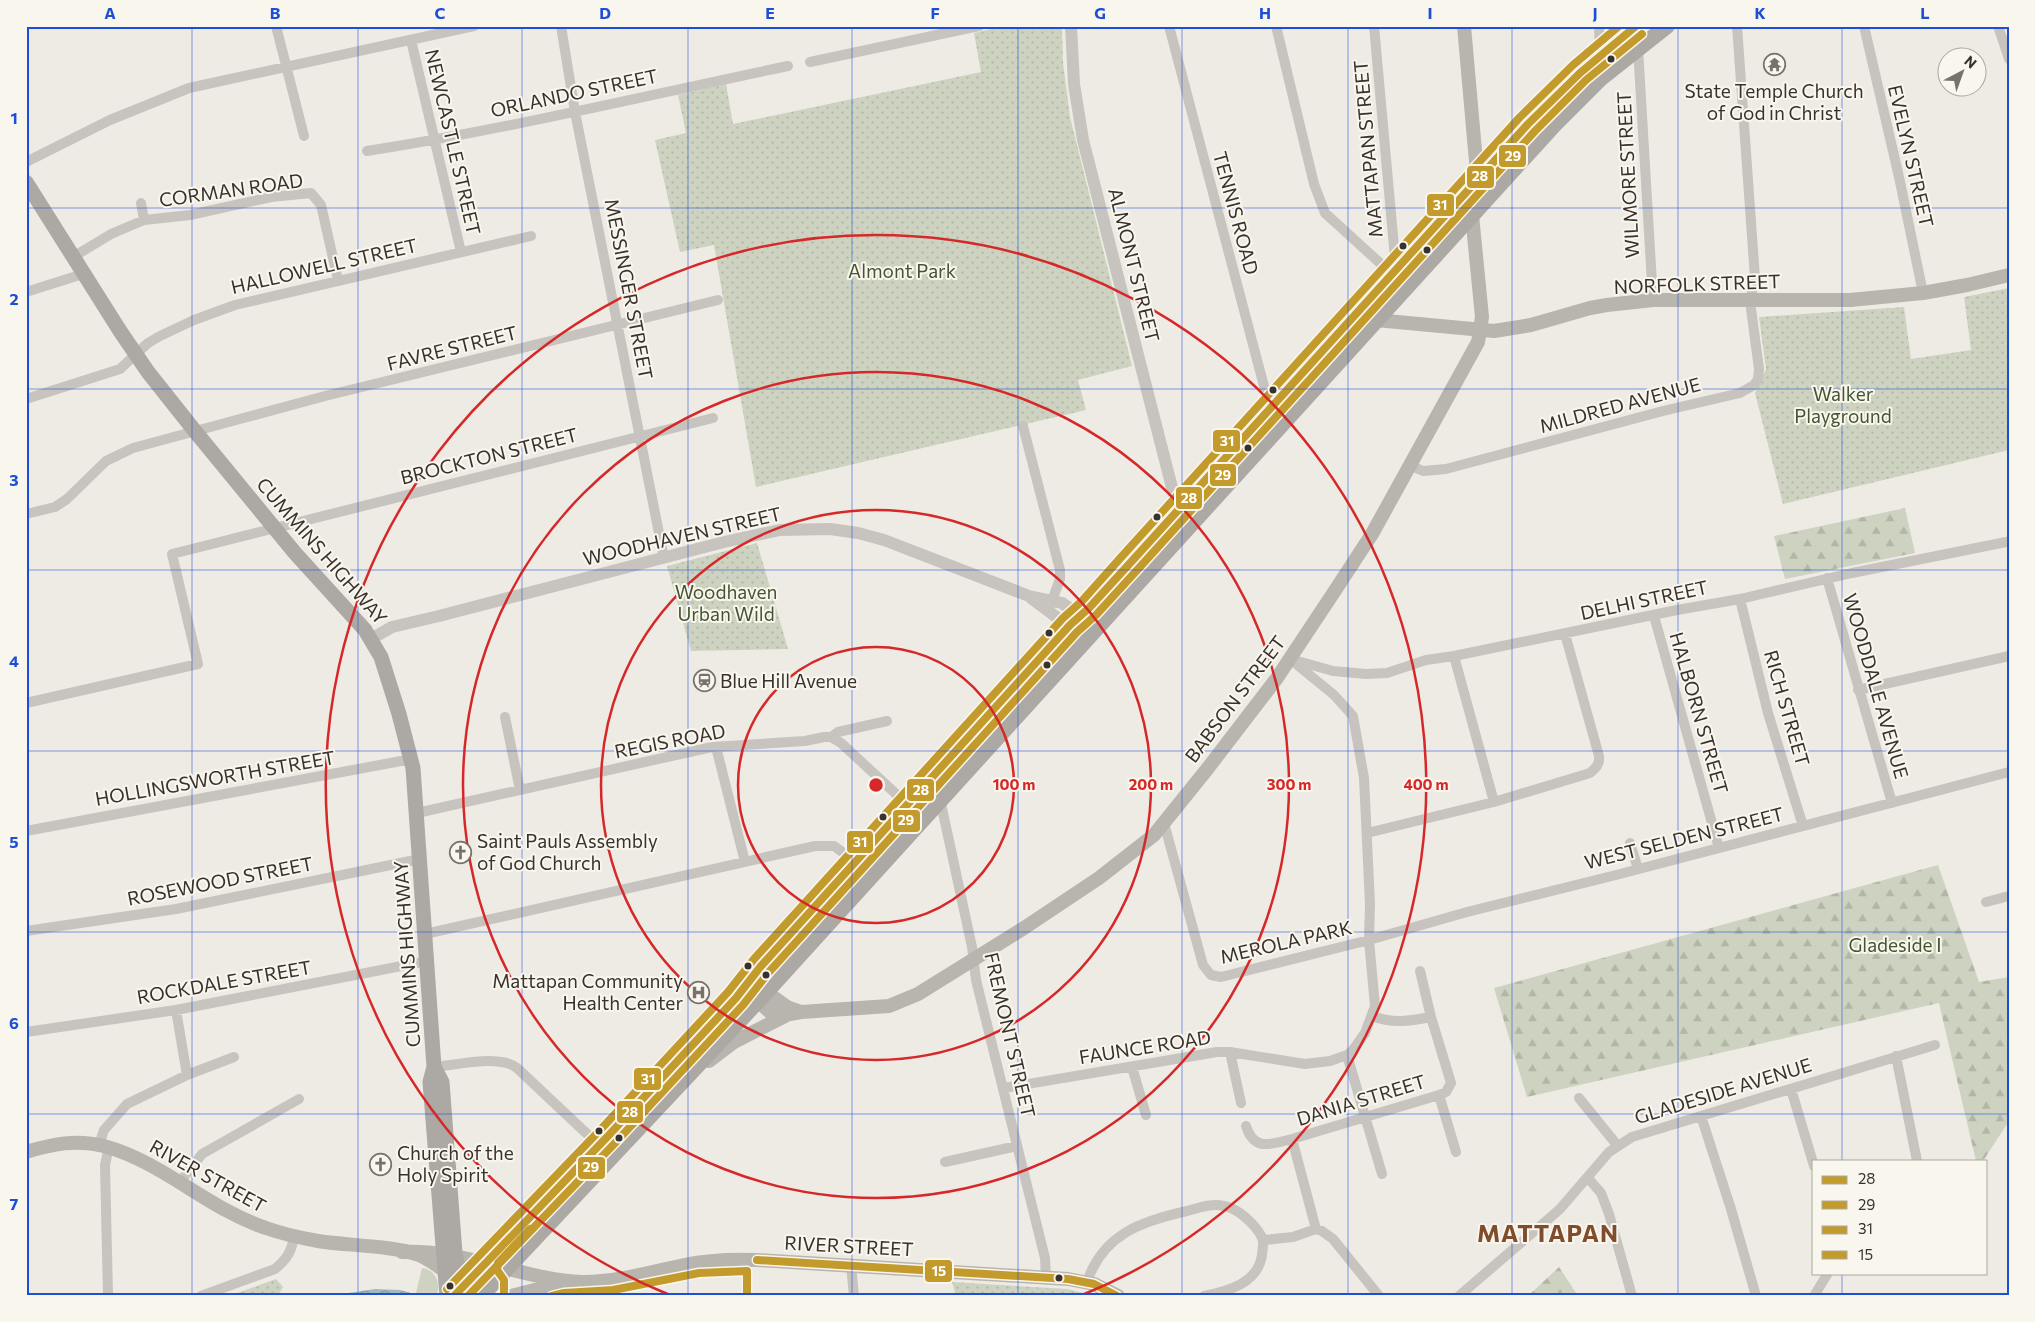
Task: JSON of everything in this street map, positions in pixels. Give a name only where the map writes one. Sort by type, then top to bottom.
[{"type":"highway","points":[[461,1293],[710,1026],[761,966],[1052,645],[1178,511],[1478,179],[1558,93],[1600,54],[1636,26]]},
{"type":"highway","points":[[481,1296],[762,996],[1581,97],[1638,48],[1668,26]]},
{"type":"highway","points":[[710,1026],[723,1038]]},
{"type":"main road","name":"BABSON STREET","points":[[785,1016],[801,1012],[889,1006],[918,994],[1099,878],[1137,850],[1164,823],[1250,714],[1290,659],[1372,534],[1478,342],[1482,318],[1476,211],[1478,179],[1464,26]]},
{"type":"main road","name":"CUMMINS HIGHWAY","points":[[26,182],[136,355],[274,528],[371,639],[387,673],[411,761],[417,813],[434,1067],[442,1082],[450,1255],[461,1293]]},
{"type":"main road","name":"NORFOLK STREET","points":[[1376,320],[1481,330],[1510,330],[1590,308],[1653,300],[1850,300],[1924,293],[1967,286],[2009,275]]},
{"type":"main road","points":[[1362,307],[1376,320]]},
{"type":"main road","points":[[747,983],[762,996],[774,1014],[785,1016]]},
{"type":"main road","points":[[762,996],[801,1012]]},
{"type":"main road","points":[[680,1084],[730,1045],[785,1016]]},
{"type":"main road","name":"RIVER STREET","points":[[26,1152],[61,1143],[104,1146],[140,1160],[252,1223],[317,1241],[402,1252],[426,1259],[445,1271]]},
{"type":"main road","name":"RIVER STREET","points":[[402,1252],[425,1251],[450,1255],[575,1281]]},
{"type":"main road","name":"CUMMINS HIGHWAY","points":[[447,1296],[445,1271],[450,1255]]},
{"type":"main road","name":"RIVER STREET","points":[[511,1296],[575,1281],[611,1280],[686,1265],[730,1260],[851,1265],[1046,1278],[1087,1282],[1105,1288],[1118,1296]]},
{"type":"street","points":[[276,26],[304,136]]},
{"type":"street","points":[[26,162],[110,120],[189,88],[474,26]]},
{"type":"street","name":"MESSINGER STREET","points":[[561,26],[575,112],[664,558]]},
{"type":"street","points":[[810,62],[978,26]]},
{"type":"street","name":"ALMONT STREET","points":[[1071,26],[1074,84],[1083,140],[1178,511]]},
{"type":"street","name":"TENNIS ROAD","points":[[1169,26],[1270,409]]},
{"type":"street","points":[[1276,26],[1314,184],[1325,212],[1394,272]]},
{"type":"street","name":"MATTAPAN STREET","points":[[1374,26],[1394,272]]},
{"type":"street","points":[[1598,26],[1600,54]]},
{"type":"street","points":[[1736,26],[1755,278],[1750,300]]},
{"type":"street","name":"EVELYN STREET","points":[[1864,26],[1924,293]]},
{"type":"street","points":[[1998,26],[2009,59]]},
{"type":"street","name":"NEWCASTLE STREET","points":[[410,40],[461,252]]},
{"type":"street","name":"WILMORE STREET","points":[[1638,48],[1653,300]]},
{"type":"street","name":"ORLANDO STREET","points":[[366,151],[434,140],[575,112],[788,66]]},
{"type":"street","name":"CORMAN ROAD","points":[[73,257],[111,234],[144,220],[190,215],[271,197],[311,193],[321,205],[338,280]]},
{"type":"street","points":[[141,203],[144,220]]},
{"type":"street","name":"HALLOWELL STREET","points":[[26,399],[120,369],[160,336],[212,312],[235,304],[532,236]]},
{"type":"street","points":[[26,292],[83,274]]},
{"type":"street","name":"FAVRE STREET","points":[[26,514],[55,507],[67,499],[106,462],[117,454],[133,448],[194,430],[718,300]]},
{"type":"street","name":"MILDRED AVENUE","points":[[1409,465],[1423,471],[1446,469],[1663,410],[1740,393],[1754,385],[1758,379],[1759,369],[1750,300]]},
{"type":"street","name":"BROCKTON STREET","points":[[26,703],[198,664],[172,554],[713,418]]},
{"type":"street","points":[[1023,426],[1060,570],[1051,605]]},
{"type":"street","name":"WOODHAVEN STREET","points":[[371,639],[392,627],[780,530],[830,529],[858,533],[884,540],[1051,605],[1068,606],[1074,621],[1090,637]]},
{"type":"street","name":"DELHI STREET","points":[[1290,659],[1333,671],[1366,674],[1393,672],[1426,660],[1740,599],[1827,578],[2006,542]]},
{"type":"street","name":"WOODDALE AVENUE","points":[[1827,578],[1892,803]]},
{"type":"street","name":"RICH STREET","points":[[1740,599],[1768,713],[1803,826]]},
{"type":"street","name":"HALBORN STREET","points":[[1654,616],[1719,848]]},
{"type":"street","points":[[1367,833],[1494,802],[1590,773],[1596,769],[1599,761],[1565,634]]},
{"type":"street","points":[[1454,656],[1494,802]]},
{"type":"street","points":[[1858,690],[2009,656]]},
{"type":"street","points":[[1290,659],[1334,695],[1353,716],[1364,778],[1369,940],[1375,997],[1372,1016],[1365,1033],[1347,1055],[1382,1174]]},
{"type":"street","points":[[505,717],[520,790]]},
{"type":"street","name":"REGIS ROAD","points":[[417,813],[716,747],[831,737],[838,732],[887,721]]},
{"type":"street","points":[[831,737],[841,743],[908,805]]},
{"type":"street","points":[[716,747],[745,862]]},
{"type":"street","name":"HOLLINGSWORTH STREET","points":[[26,831],[400,761],[411,761]]},
{"type":"street","name":"WEST SELDEN STREET","points":[[1369,940],[1467,912],[2009,772]]},
{"type":"street","name":"FREMONT STREET","points":[[940,799],[972,947],[976,980],[1045,1258],[1046,1278]]},
{"type":"street","name":"MEROLA PARK","points":[[1164,823],[1202,966],[1211,975],[1221,977],[1369,940]]},
{"type":"street","points":[[1630,843],[1638,869]]},
{"type":"street","points":[[425,934],[822,845],[839,849],[856,862]]},
{"type":"street","name":"ROSEWOOD STREET","points":[[26,931],[176,910],[420,859]]},
{"type":"street","points":[[1986,902],[2009,896]]},
{"type":"street","name":"ROCKDALE STREET","points":[[26,1032],[176,1010],[427,961]]},
{"type":"street","points":[[1372,1016],[1385,1021],[1402,1022],[1431,1017],[1420,971]]},
{"type":"street","points":[[176,1010],[187,1075]]},
{"type":"street","name":"DANIA STREET","points":[[1246,1126],[1249,1136],[1259,1143],[1268,1144],[1292,1139],[1439,1096],[1446,1092],[1451,1083],[1431,1017]]},
{"type":"street","name":"GLADESIDE AVENUE","points":[[1460,1296],[1560,1209],[1617,1145],[1648,1130],[1701,1116],[1935,1045]]},
{"type":"street","name":"FAUNCE ROAD","points":[[1004,1088],[1218,1052],[1230,1052],[1305,1064],[1330,1061],[1347,1055]]},
{"type":"street","points":[[1230,1052],[1240,1103]]},
{"type":"street","points":[[1896,1056],[1917,1160]]},
{"type":"street","points":[[108,1296],[104,1130],[127,1104],[187,1075],[234,1057]]},
{"type":"street","points":[[434,1067],[494,1061],[508,1063],[517,1068],[612,1157]]},
{"type":"street","points":[[1132,1066],[1146,1115]]},
{"type":"street","points":[[1792,1089],[1812,1160]]},
{"type":"street","points":[[1439,1096],[1456,1152]]},
{"type":"street","points":[[1579,1098],[1617,1145]]},
{"type":"street","points":[[180,1182],[202,1154],[299,1099]]},
{"type":"street","points":[[1701,1116],[1731,1209],[1756,1296]]},
{"type":"street","points":[[1292,1139],[1316,1229]]},
{"type":"street","points":[[944,1162],[1017,1146]]},
{"type":"street","points":[[1588,1178],[1601,1192],[1604,1200],[1632,1296]]},
{"type":"street","points":[[1087,1282],[1091,1270],[1103,1253],[1128,1230],[1144,1223],[1182,1212],[1212,1205],[1224,1206],[1237,1211],[1251,1222],[1264,1240],[1258,1268],[1242,1284],[1223,1292],[1204,1296]]},
{"type":"street","points":[[1264,1240],[1292,1237],[1316,1229],[1322,1231],[1333,1240],[1379,1296]]},
{"type":"street","points":[[201,1296],[275,1269],[292,1249],[294,1236]]},
{"type":"street","points":[[851,1265],[854,1296]]},
{"type":"street","points":[[1814,1296],[1827,1274]]},
{"type":"green space","name":"Almont Park","points":[[1004,26],[1062,26],[1063,63],[1070,117],[1132,366],[1078,380],[1086,410],[756,487],[714,245],[680,252],[655,140],[686,133],[678,95],[726,84],[733,124],[981,72],[974,33]]},
{"type":"green space","name":"Walker Playground","points":[[2009,288],[2009,450],[1783,504],[1755,393],[1766,369],[1759,317],[1904,307],[1911,359],[1971,350],[1964,297]]},
{"type":"green space","points":[[1905,508],[1915,553],[1785,579],[1774,536]]},
{"type":"green space","name":"Woodhaven Urban Wild","points":[[757,543],[788,649],[691,651],[667,566]]},
{"type":"green space","name":"Gladeside I","points":[[1938,865],[1979,982],[2009,977],[2009,1121],[1984,1160],[1976,1160],[1939,1003],[1527,1097],[1494,988]]},
{"type":"green space","points":[[1559,1267],[1578,1296],[1528,1296]]},
{"type":"green space","points":[[422,1268],[431,1271],[438,1282],[436,1296],[422,1296],[416,1293]]},
{"type":"green space","points":[[276,1279],[283,1287],[278,1296],[229,1296]]},
{"type":"green space","points":[[952,1282],[1067,1289],[1096,1296],[956,1296]]},
{"type":"water","points":[[375,1289],[400,1290],[422,1296],[328,1296]]},
{"type":"transit line","name":"31","points":[[447,1289],[602,1128],[728,992],[754,959],[1063,618],[1082,601],[1520,117],[1573,65],[1619,26]]},
{"type":"transit line","name":"28","points":[[454,1296],[609,1135],[736,998],[761,966],[1070,625],[1089,608],[1132,561],[1528,124],[1580,73],[1636,26]]},
{"type":"transit line","name":"29","points":[[468,1296],[616,1142],[743,1005],[769,972],[1077,632],[1096,615],[1139,568],[1535,131],[1586,80],[1642,34]]},
{"type":"transit line","name":"31","points":[[504,1296],[504,1280],[497,1270],[498,1263],[530,1229]]},
{"type":"transit line","name":"15","points":[[757,1260],[1068,1279],[1094,1284],[1117,1296]]},
{"type":"transit line","name":"29","points":[[552,1296],[564,1293],[613,1290],[699,1273],[747,1271],[747,1296]]},
{"type":"place","name":"State Temple Church of God in Christ","points":[[1774,65]]},
{"type":"place","name":"Blue Hill Avenue","points":[[704,681]]},
{"type":"place","name":"Saint Pauls Assembly of God Church","points":[[461,852]]},
{"type":"place","name":"Mattapan Community Health Center","points":[[699,992]]},
{"type":"place","name":"Church of the Holy Spirit","points":[[381,1164]]},
{"type":"district","name":"MATTAPAN","points":[[1548,1234]]}]
